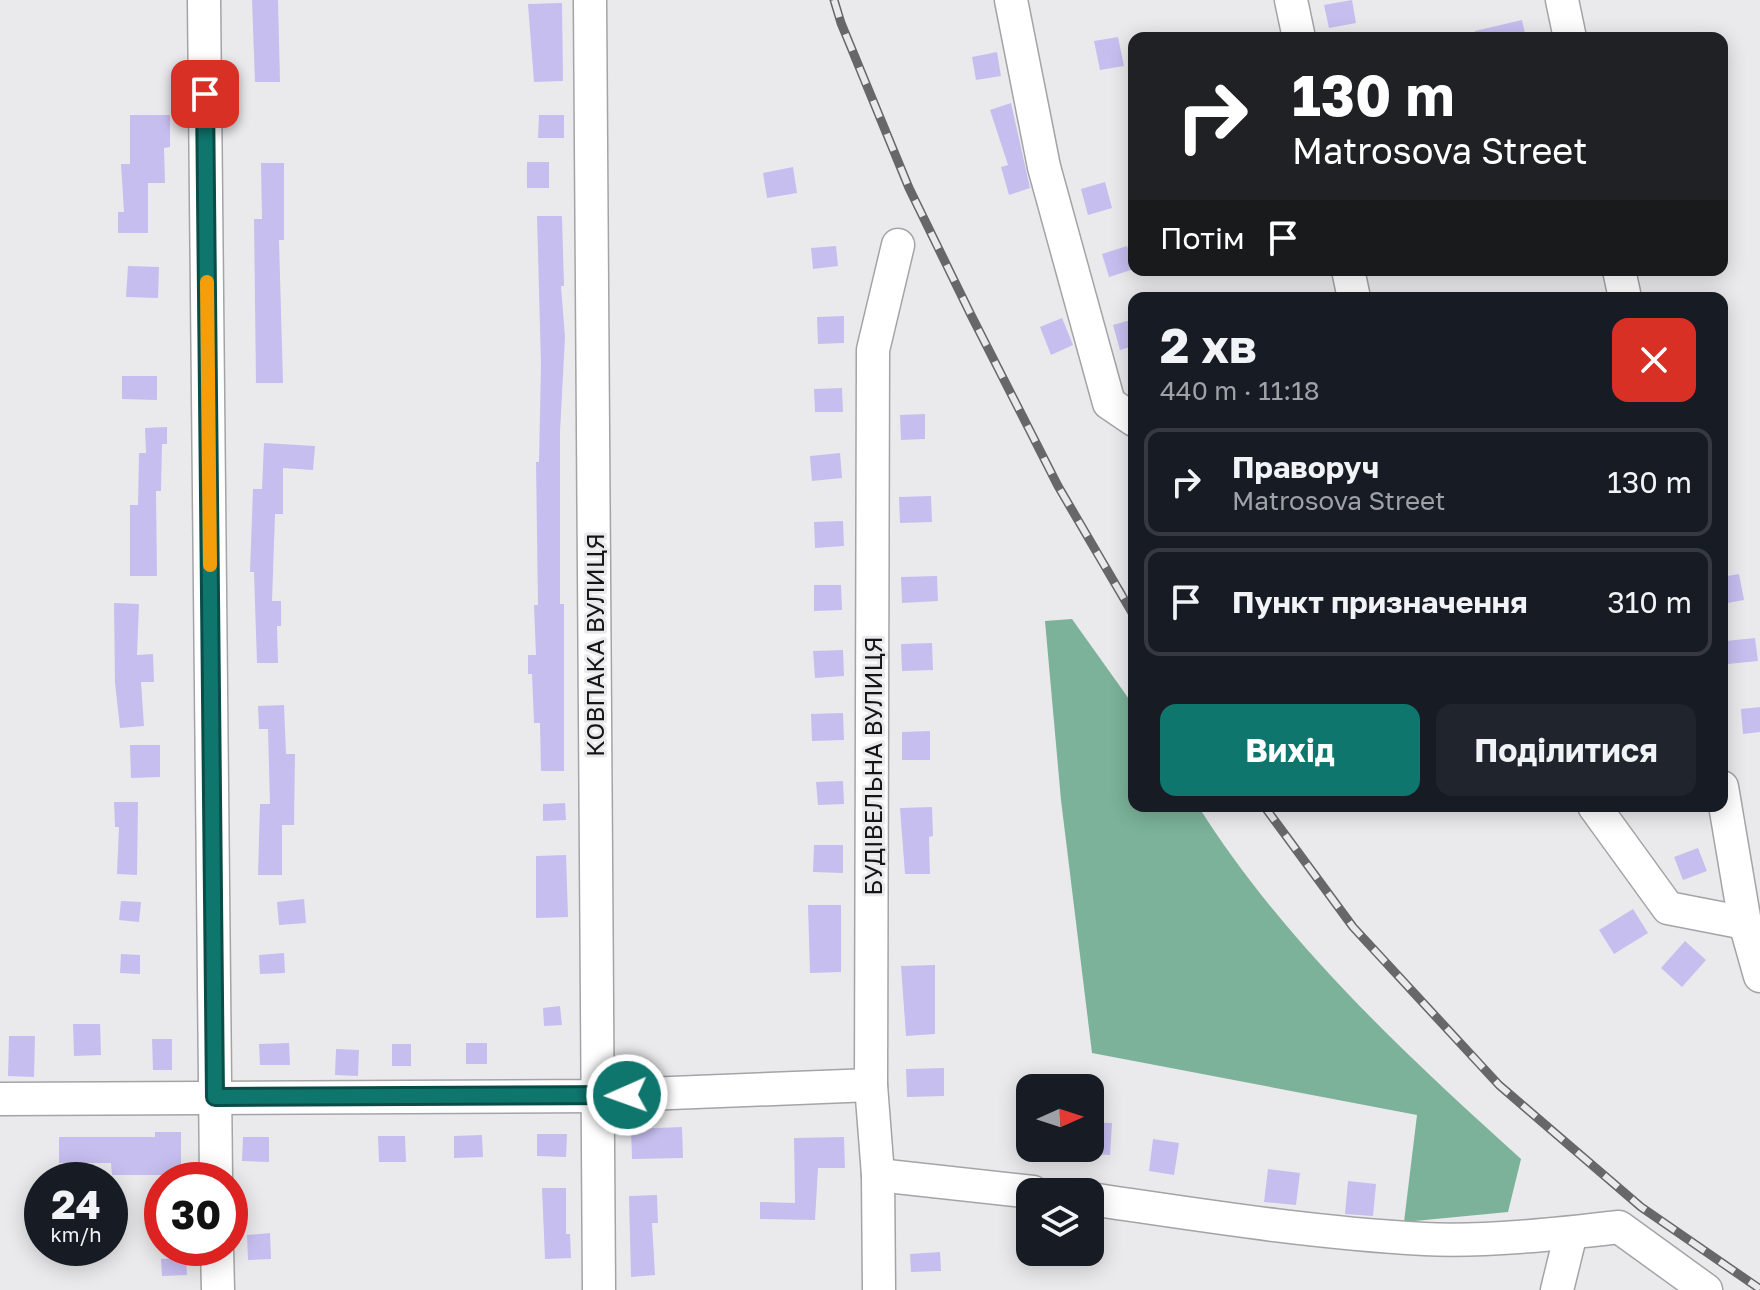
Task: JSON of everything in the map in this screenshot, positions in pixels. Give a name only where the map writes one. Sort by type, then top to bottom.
[{"type":"street","points":[[204,0],[216,1162]]},
{"type":"street","name":"КОВПАКА ВУЛИЦЯ","points":[[590,0],[599,1290]]},
{"type":"street","points":[[1011,0],[1044,167],[1122,411]]},
{"type":"street","points":[[1291,0],[1298,32]]},
{"type":"street","points":[[1562,0],[1569,32]]},
{"type":"street","name":"БУДІВЕЛЬНА ВУЛИЦЯ","points":[[879,1290],[878,1175],[871,1085],[873,350],[898,245]]},
{"type":"street","points":[[1598,812],[1668,908],[1745,923]]},
{"type":"street","points":[[1726,812],[1745,923],[1760,976]]},
{"type":"street","points":[[0,1099],[597,1096],[871,1085]]},
{"type":"street","points":[[878,1175],[1016,1190]]},
{"type":"street","points":[[1104,1201],[1224,1219],[1426,1239],[1571,1233],[1619,1227],[1706,1290]]},
{"type":"street","points":[[1557,1290],[1571,1233]]},
{"type":"street","points":[[217,1266],[218,1290]]},
{"type":"green space","points":[[1072,619],[1128,698],[1128,812],[1202,812],[1232,856],[1307,949],[1390,1036],[1521,1159],[1508,1212],[1404,1222],[1417,1115],[1092,1053],[1061,800],[1045,621]]},
{"type":"building","points":[[252,0],[278,0],[280,82],[255,82]]},
{"type":"building","points":[[1352,0],[1356,23],[1329,28],[1324,5]]},
{"type":"building","points":[[562,3],[563,81],[534,82],[528,4]]},
{"type":"building","points":[[1522,20],[1525,32],[1475,32]]},
{"type":"building","points":[[1118,37],[1124,66],[1100,70],[1094,41]]},
{"type":"building","points":[[997,52],[1001,76],[976,80],[972,57]]},
{"type":"building","points":[[1011,103],[1030,188],[1009,195],[1001,167],[1008,165],[990,110]]},
{"type":"building","points":[[130,115],[170,115],[170,147],[164,148],[165,183],[148,183],[148,233],[118,233],[118,212],[124,212],[121,164],[130,164]]},
{"type":"building","points":[[539,115],[564,115],[564,138],[538,138]]},
{"type":"building","points":[[527,162],[549,162],[549,188],[527,188]]},
{"type":"building","points":[[261,163],[284,163],[284,240],[279,240],[283,383],[256,383],[254,219],[262,219]]},
{"type":"building","points":[[793,167],[797,193],[767,198],[763,173]]},
{"type":"building","points":[[1105,182],[1112,208],[1088,215],[1081,189]]},
{"type":"building","points":[[537,216],[562,216],[564,286],[561,286],[565,337],[560,432],[560,604],[564,604],[564,771],[541,771],[540,723],[534,723],[532,674],[528,674],[528,655],[536,655],[534,605],[538,605],[536,462],[539,462],[541,365]]},
{"type":"building","points":[[836,246],[838,266],[813,269],[811,248]]},
{"type":"building","points":[[1127,246],[1128,271],[1109,277],[1102,254]]},
{"type":"building","points":[[128,266],[159,267],[158,298],[126,297]]},
{"type":"building","points":[[844,316],[844,343],[818,344],[817,317]]},
{"type":"building","points":[[1062,318],[1073,345],[1051,355],[1040,327]]},
{"type":"building","points":[[1128,321],[1128,348],[1120,350],[1113,325]]},
{"type":"building","points":[[122,376],[157,376],[157,400],[122,399]]},
{"type":"building","points":[[842,388],[843,412],[815,412],[814,389]]},
{"type":"building","points":[[925,414],[925,439],[901,440],[900,415]]},
{"type":"building","points":[[167,427],[167,444],[162,444],[161,491],[156,491],[157,576],[130,576],[130,505],[138,505],[139,453],[146,453],[145,428]]},
{"type":"building","points":[[264,443],[315,446],[313,470],[283,468],[283,514],[275,514],[272,601],[281,601],[281,626],[277,626],[278,663],[257,663],[254,572],[250,572],[253,489],[262,489]]},
{"type":"building","points":[[840,453],[842,478],[812,481],[810,456]]},
{"type":"building","points":[[931,496],[932,522],[900,523],[899,497]]},
{"type":"building","points":[[843,521],[844,546],[815,548],[814,522]]},
{"type":"building","points":[[1739,574],[1744,600],[1728,603],[1728,576]]},
{"type":"building","points":[[937,576],[938,601],[902,603],[901,577]]},
{"type":"building","points":[[814,585],[841,585],[842,610],[814,611]]},
{"type":"building","points":[[114,603],[139,604],[137,655],[153,654],[154,682],[141,682],[144,726],[120,728],[115,683]]},
{"type":"building","points":[[1755,638],[1758,661],[1728,664],[1728,641]]},
{"type":"building","points":[[932,643],[933,670],[902,671],[901,644]]},
{"type":"building","points":[[843,650],[844,676],[815,678],[813,651]]},
{"type":"building","points":[[284,705],[286,754],[295,754],[294,825],[282,825],[282,875],[258,875],[260,804],[270,804],[268,729],[259,729],[258,706]]},
{"type":"building","points":[[1760,707],[1760,732],[1743,734],[1741,709]]},
{"type":"building","points":[[843,713],[844,740],[812,741],[811,714]]},
{"type":"building","points":[[930,731],[930,760],[902,760],[902,732]]},
{"type":"building","points":[[130,745],[160,745],[160,777],[131,778]]},
{"type":"building","points":[[843,781],[844,804],[818,805],[816,782]]},
{"type":"building","points":[[114,802],[138,802],[137,875],[117,874],[119,827],[115,827]]},
{"type":"building","points":[[565,803],[566,820],[543,821],[543,804]]},
{"type":"building","points":[[932,807],[930,874],[905,874],[900,808]]},
{"type":"building","points":[[814,845],[843,845],[843,873],[813,872]]},
{"type":"building","points":[[1698,848],[1707,871],[1683,880],[1674,857]]},
{"type":"building","points":[[566,855],[568,917],[536,918],[536,856]]},
{"type":"building","points":[[304,899],[306,923],[279,925],[277,902]]},
{"type":"building","points":[[121,901],[141,902],[139,922],[119,920]]},
{"type":"building","points":[[808,905],[841,905],[841,972],[810,973]]},
{"type":"building","points":[[1633,909],[1648,933],[1614,954],[1599,930]]},
{"type":"building","points":[[1685,941],[1706,960],[1682,987],[1661,968]]},
{"type":"building","points":[[284,953],[285,973],[260,974],[259,955]]},
{"type":"building","points":[[121,954],[140,955],[140,974],[120,973]]},
{"type":"building","points":[[935,965],[935,1034],[906,1036],[901,966]]},
{"type":"building","points":[[560,1006],[562,1025],[544,1026],[543,1008]]},
{"type":"building","points":[[73,1024],[100,1024],[101,1055],[74,1056]]},
{"type":"building","points":[[9,1036],[35,1036],[34,1077],[8,1076]]},
{"type":"building","points":[[152,1039],[172,1039],[172,1070],[153,1070]]},
{"type":"building","points":[[289,1043],[290,1065],[260,1065],[259,1044]]},
{"type":"building","points":[[466,1043],[487,1043],[487,1064],[466,1064]]},
{"type":"building","points":[[392,1044],[411,1044],[411,1066],[392,1066]]},
{"type":"building","points":[[336,1049],[359,1050],[358,1076],[335,1075]]},
{"type":"building","points":[[944,1068],[944,1096],[907,1097],[906,1069]]},
{"type":"building","points":[[1104,1123],[1112,1123],[1110,1155],[1104,1155]]},
{"type":"building","points":[[682,1127],[683,1158],[632,1159],[631,1129]]},
{"type":"building","points":[[155,1132],[181,1132],[181,1162],[144,1162],[144,1175],[128,1175],[128,1162],[59,1162],[59,1137],[155,1137]]},
{"type":"building","points":[[537,1134],[567,1134],[566,1157],[537,1156]]},
{"type":"building","points":[[482,1135],[483,1157],[454,1158],[454,1136]]},
{"type":"building","points":[[378,1136],[405,1136],[406,1162],[379,1162]]},
{"type":"building","points":[[243,1137],[269,1137],[269,1162],[242,1161]]},
{"type":"building","points":[[844,1137],[845,1168],[818,1168],[815,1220],[760,1219],[760,1202],[795,1203],[794,1138]]},
{"type":"building","points":[[1153,1139],[1179,1143],[1174,1175],[1149,1171]]},
{"type":"building","points":[[1268,1169],[1300,1173],[1296,1205],[1264,1202]]},
{"type":"building","points":[[1348,1181],[1376,1184],[1373,1216],[1345,1214]]},
{"type":"building","points":[[542,1188],[566,1188],[566,1234],[570,1234],[571,1258],[545,1259]]},
{"type":"building","points":[[657,1195],[658,1223],[652,1223],[655,1275],[631,1277],[629,1196]]},
{"type":"building","points":[[270,1233],[271,1259],[248,1260],[248,1235]]},
{"type":"building","points":[[940,1252],[941,1271],[911,1272],[910,1254]]},
{"type":"building","points":[[161,1266],[186,1266],[187,1275],[162,1276]]},
{"type":"railway","points":[[834,0],[909,188],[1058,486],[1128,606]]},
{"type":"railway","points":[[1268,812],[1353,927],[1499,1085],[1641,1207],[1760,1289]]},
{"type":"slow traffic","points":[[207,282],[210,565]]},
{"type":"route","points":[[205,94],[215,1097],[627,1095]]}]
